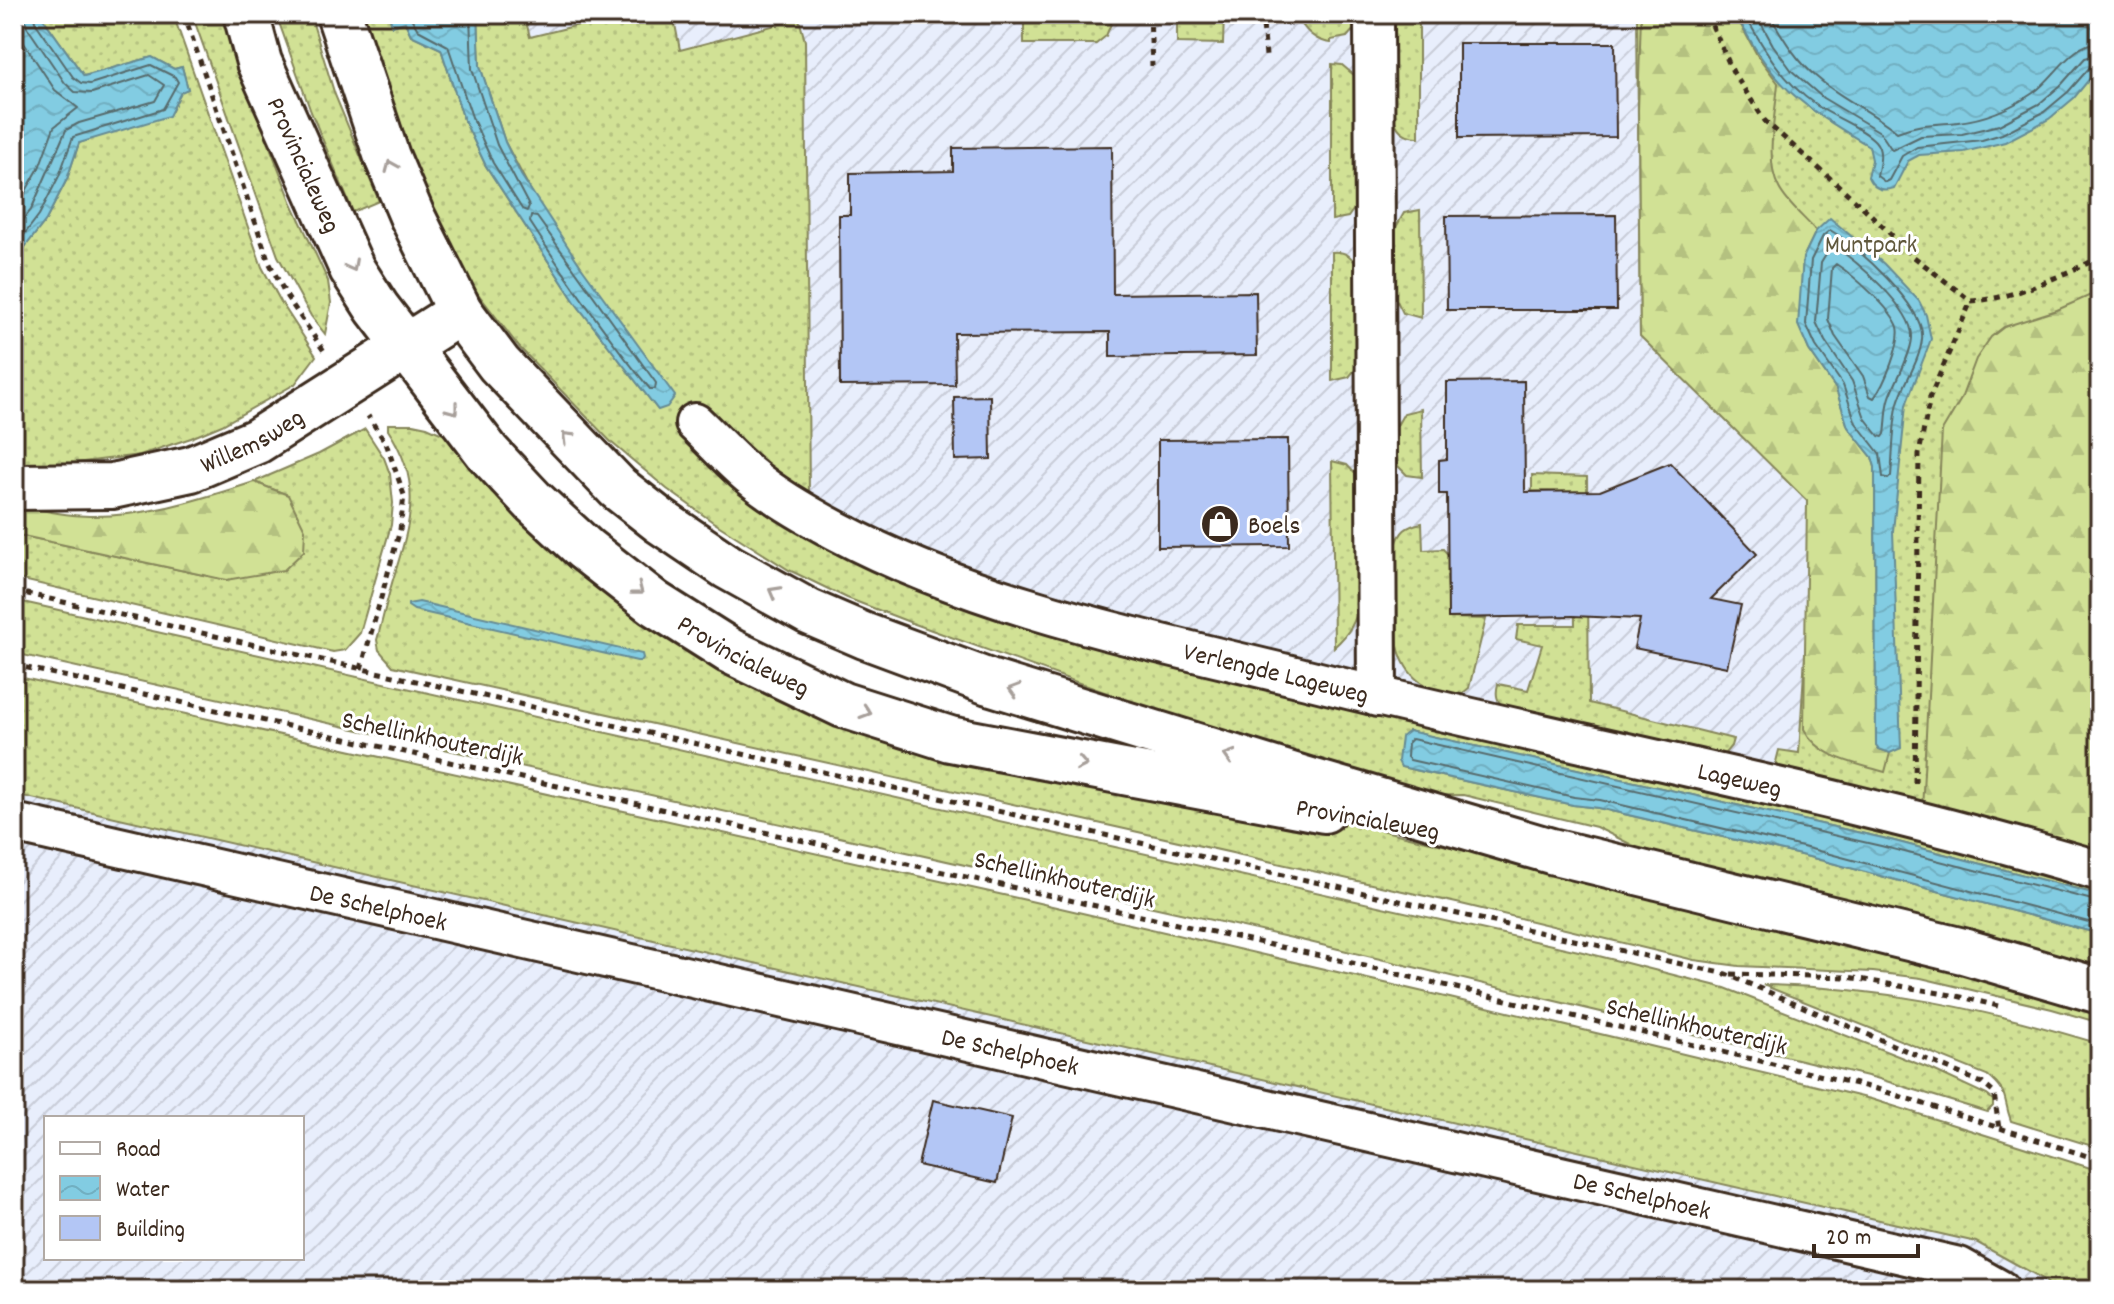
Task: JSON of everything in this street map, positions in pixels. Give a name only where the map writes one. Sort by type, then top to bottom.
[{"type":"main road","name":"Provincialeweg","points":[[246,14],[259,62],[352,269],[405,347],[488,453],[534,502],[585,549],[654,603],[730,651],[843,705],[950,739],[1551,851]]},
{"type":"main road","name":"Provincialeweg","points":[[339,14],[387,157],[412,216],[460,312],[499,364],[618,488],[728,567],[809,612],[989,682],[1304,779],[1551,851],[1963,951],[2100,991]]},
{"type":"main road","name":"Willemsweg","points":[[14,487],[112,486],[191,469],[257,441],[460,312]]},
{"type":"street","name":"Verlengde Lageweg","points":[[695,423],[749,475],[812,517],[886,556],[938,577],[1062,616],[1377,697],[1374,14]]},
{"type":"street","name":"Lageweg","points":[[1377,697],[1914,820],[2100,871]]},
{"type":"street","name":"De Schelphoek","points":[[14,823],[1959,1267],[2000,1290]]},
{"type":"path","points":[[184,14],[269,262],[287,297],[386,443],[404,495],[400,530],[361,669]]},
{"type":"path","points":[[1150,14],[1152,66]]},
{"type":"path","points":[[1262,14],[1266,56]]},
{"type":"path","points":[[1707,14],[1733,72],[1765,121],[1864,208],[1914,257],[1971,301],[1991,300],[2015,293],[2100,258]]},
{"type":"path","points":[[1914,820],[1919,454],[1930,397],[1971,301]]},
{"type":"path","name":"Schellinkhouterdijk","points":[[14,591],[1726,974]]},
{"type":"path","name":"Schellinkhouterdijk","points":[[14,665],[1352,963],[1877,1089],[2100,1160]]},
{"type":"path","points":[[1726,974],[1982,1083],[1994,1093],[1999,1129]]},
{"type":"path","points":[[1726,974],[1848,977],[1999,1006]]},
{"type":"shaded area","points":[[478,14],[623,14],[479,50]]},
{"type":"shaded area","points":[[673,14],[1641,14],[1640,335],[1807,501],[1802,777],[1060,602],[870,532],[809,495],[805,41],[799,19],[680,50]]},
{"type":"shaded area","points":[[14,794],[1976,1242],[2043,1279],[2055,1290],[14,1290]]},
{"type":"green space","points":[[40,14],[173,14],[262,267],[316,356],[295,384],[222,425],[140,455],[75,463],[14,464],[14,261],[46,220],[67,179],[79,143],[172,111],[181,91],[188,89],[182,67],[174,69],[152,57],[84,76]]},
{"type":"green space","points":[[192,14],[224,14],[252,101],[292,203],[328,281],[331,303],[325,334],[311,316],[278,256]]},
{"type":"green space","points":[[276,14],[310,14],[335,95],[379,201],[353,212],[311,112]]},
{"type":"green space","points":[[360,14],[389,14],[392,26],[405,22],[411,35],[441,49],[464,120],[486,166],[577,305],[658,410],[580,265],[540,208],[505,142],[480,66],[478,14],[524,14],[530,37],[623,14],[673,14],[680,50],[799,19],[805,41],[809,495],[817,540],[2100,885],[2100,895],[1883,838],[1408,731],[1401,767],[1809,857],[2100,934],[2100,971],[1652,855],[1596,827],[1463,795],[1409,796],[1353,781],[912,623],[847,598],[789,570],[667,489],[612,443],[519,347],[462,273],[428,216]]},
{"type":"green space","points":[[1115,14],[1106,36],[1096,44],[1024,44],[1024,17]]},
{"type":"green space","points":[[1177,14],[1224,14],[1223,44],[1177,43]]},
{"type":"green space","points":[[1296,14],[1357,14],[1355,28],[1347,37],[1331,40],[1331,43],[1309,33]]},
{"type":"green space","points":[[1394,14],[1419,14],[1419,137],[1404,133],[1395,121]]},
{"type":"green space","name":"Muntpark","points":[[1637,14],[2100,14],[2100,847],[1780,769],[1776,762],[1779,750],[1799,753],[1814,507],[1640,335]]},
{"type":"green space","points":[[1641,14],[1735,14],[1757,55],[1778,83],[1772,151],[1775,177],[1787,200],[1816,231],[1803,258],[1799,326],[1809,350],[1836,389],[1848,427],[1872,457],[1875,467],[1876,745],[1890,753],[1885,772],[1829,753],[1819,747],[1804,729],[1807,501],[1640,336],[1638,110]]},
{"type":"green space","points":[[1332,64],[1342,65],[1355,76],[1356,206],[1348,217],[1332,220]]},
{"type":"green space","points":[[1420,210],[1421,318],[1403,313],[1395,297],[1395,229],[1404,213]]},
{"type":"green space","points":[[1332,252],[1348,255],[1357,268],[1358,366],[1349,377],[1332,381]]},
{"type":"green space","points":[[2100,291],[2100,858],[1922,810],[1942,431],[1961,399],[1976,359],[1991,337],[2004,327],[2057,310]]},
{"type":"green space","points":[[1421,409],[1422,477],[1407,475],[1398,466],[1395,429],[1404,413]]},
{"type":"green space","points":[[388,424],[427,427],[454,439],[532,520],[961,750],[1355,824],[1859,944],[2100,1008],[2100,1023],[1921,978],[1873,972],[1739,966],[1694,960],[1461,904],[393,666],[379,650],[377,640],[406,535],[411,500],[406,466]]},
{"type":"green space","points":[[365,429],[384,458],[390,474],[393,503],[391,525],[360,633],[345,650],[333,652],[14,578],[14,534],[226,580],[288,495],[254,482],[319,454]]},
{"type":"green space","points":[[1332,461],[1347,465],[1359,478],[1360,601],[1352,626],[1334,647]]},
{"type":"green space","points":[[1532,475],[1587,477],[1589,703],[1733,739],[1722,757],[1504,710],[1498,700],[1498,684],[1528,690],[1542,645],[1516,639],[1518,625],[1575,625],[1573,492],[1532,491]]},
{"type":"green space","points":[[254,482],[288,495],[305,530],[304,551],[284,570],[226,580],[14,534],[14,505],[70,515],[131,514],[173,506]]},
{"type":"green space","points":[[1422,523],[1423,550],[1443,549],[1468,576],[1447,576],[1449,618],[1486,619],[1469,688],[1457,698],[1427,686],[1412,675],[1398,646],[1396,546],[1404,530]]},
{"type":"green space","points":[[14,600],[1583,952],[1725,988],[1931,1069],[1987,1095],[1993,1100],[1993,1106],[1987,1112],[1876,1078],[1301,940],[14,653]]},
{"type":"green space","points":[[14,676],[1026,900],[1871,1099],[2100,1171],[2100,1290],[2055,1290],[2043,1279],[1976,1242],[14,794]]},
{"type":"green space","points":[[1763,985],[1849,990],[1933,1002],[2016,1020],[2100,1044],[2100,1143],[2089,1145],[2011,1121],[2002,1091],[1987,1075]]},
{"type":"water","points":[[14,14],[40,14],[84,76],[152,57],[174,69],[182,67],[188,89],[181,92],[169,116],[79,143],[67,179],[46,220],[14,261]]},
{"type":"water","points":[[389,14],[478,14],[480,66],[505,142],[521,175],[580,265],[675,396],[667,407],[658,410],[577,305],[486,166],[464,120],[441,49],[411,35],[405,22],[392,26]]},
{"type":"water","points":[[1736,14],[2100,14],[2100,66],[2074,98],[2049,119],[2005,142],[1964,152],[1919,155],[1908,161],[1894,188],[1882,189],[1868,177],[1872,160],[1869,146],[1790,92],[1762,60]]},
{"type":"water","points":[[1830,218],[1884,264],[1919,301],[1926,315],[1931,339],[1906,405],[1893,531],[1901,748],[1890,753],[1876,745],[1875,467],[1872,457],[1848,427],[1836,389],[1809,350],[1798,325],[1803,258],[1816,231]]},
{"type":"water","points":[[419,602],[642,654],[643,658],[637,661],[414,610],[408,606]]},
{"type":"water","points":[[1409,731],[1883,838],[2100,895],[2100,934],[1809,857],[1401,767],[1398,761],[1401,737]]},
{"type":"building","points":[[1459,43],[1615,43],[1616,137],[1459,138]]},
{"type":"building","points":[[1112,146],[1113,294],[1256,292],[1257,355],[1110,357],[1110,332],[954,333],[955,385],[840,386],[839,215],[850,215],[850,173],[953,171],[953,148]]},
{"type":"building","points":[[1616,215],[1617,310],[1447,310],[1446,216]]},
{"type":"building","points":[[1524,381],[1525,492],[1600,491],[1670,463],[1757,554],[1711,599],[1741,605],[1727,667],[1634,648],[1640,619],[1573,616],[1448,618],[1447,494],[1439,494],[1439,460],[1447,459],[1447,382]]},
{"type":"building","points":[[990,396],[991,459],[955,460],[954,397]]},
{"type":"building","points":[[1288,439],[1289,546],[1158,547],[1158,440]]},
{"type":"building","points":[[933,1100],[1012,1118],[997,1183],[918,1165]]},
{"type":"place","name":"Boels","points":[[1220,524]]}]
